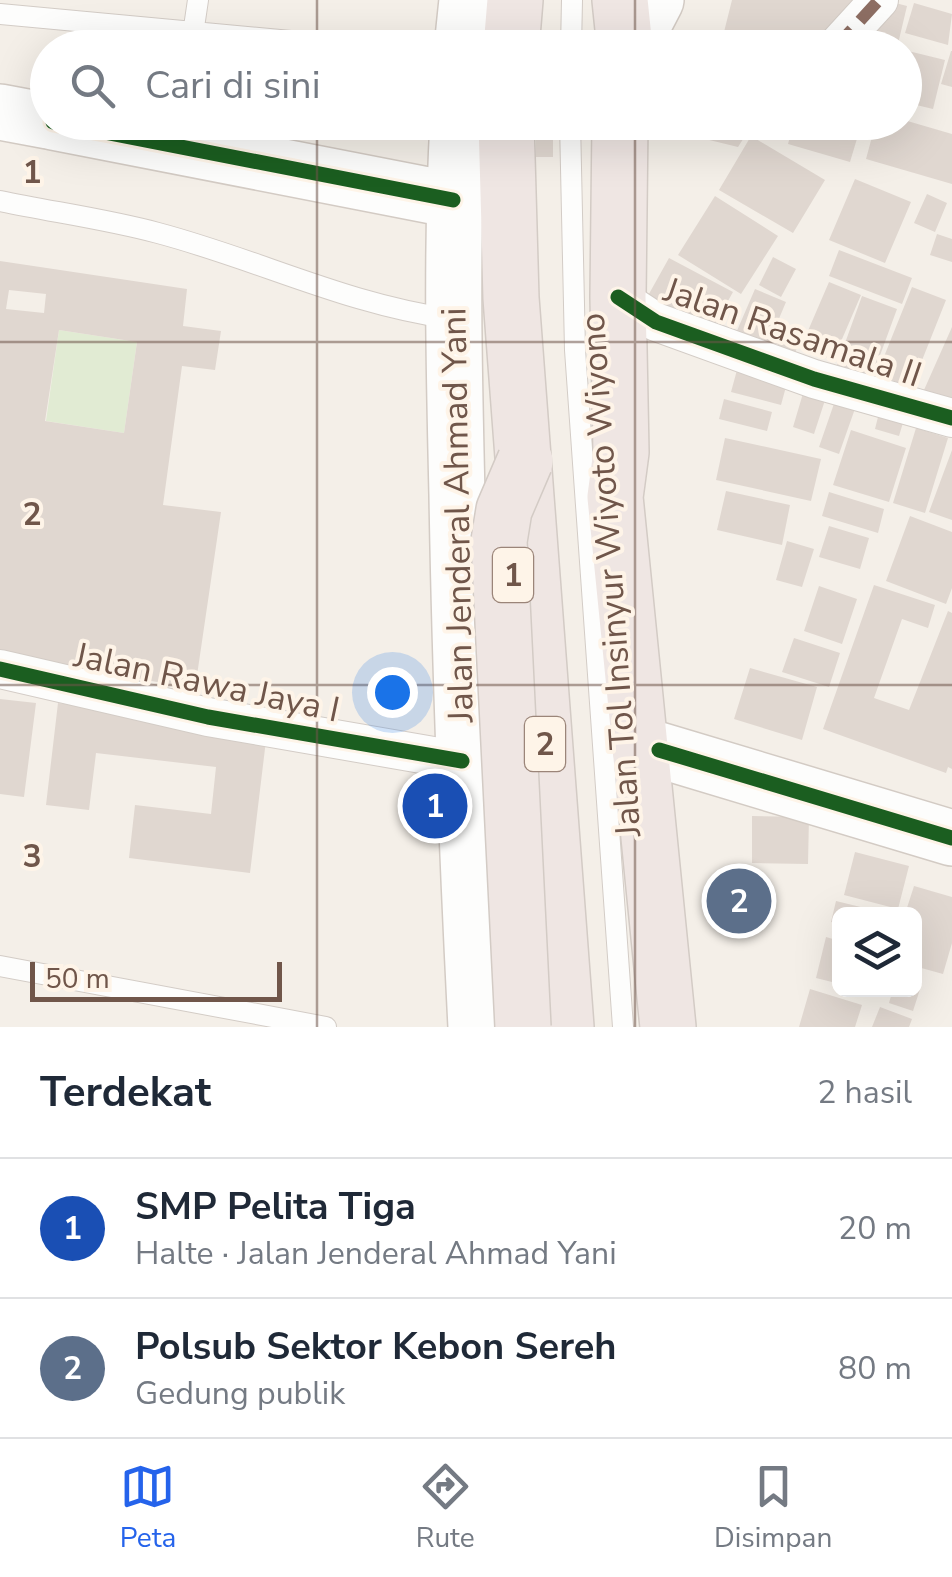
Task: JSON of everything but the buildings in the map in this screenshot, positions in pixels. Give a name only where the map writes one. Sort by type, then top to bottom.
[{"type":"highway","points":[[491,30],[492,0]]},
{"type":"highway","points":[[512,30],[515,0]]},
{"type":"highway","points":[[591,0],[591,30]]},
{"type":"highway","points":[[620,0],[625,30]]},
{"type":"highway","name":"Jalan Jenderal Ahmad Yani","points":[[487,140],[488,288],[510,531],[541,1027]]},
{"type":"highway","name":"2","points":[[507,140],[511,298],[569,1027]]},
{"type":"highway","name":"Jalan Tol Insinyur Wiyoto Wiyono","points":[[591,140],[592,360],[614,681],[644,1027]]},
{"type":"highway","points":[[620,140],[621,452],[615,497],[668,1027]]},
{"type":"highway","points":[[522,1027],[499,540],[504,510],[525,462]]},
{"type":"main road","points":[[464,30],[467,0]]},
{"type":"main road","points":[[638,30],[656,0]]},
{"type":"main road","points":[[0,112],[30,118]]},
{"type":"main road","points":[[143,140],[453,200]]},
{"type":"main road","name":"Jalan Jenderal Ahmad Yani","points":[[457,140],[453,319],[462,761],[476,1027]]},
{"type":"main road","points":[[621,452],[640,494],[687,1027]]},
{"type":"main road","points":[[660,750],[951,836]]},
{"type":"street","points":[[852,30],[880,0]]},
{"type":"street","name":"Jalan Rasamala II","points":[[618,297],[656,322],[814,378],[952,418]]},
{"type":"street","name":"Jalan Rawa Jaya I","points":[[0,669],[208,717],[462,761]]},
{"type":"lane","points":[[194,30],[198,0]]},
{"type":"lane","points":[[522,30],[523,0]]},
{"type":"lane","points":[[572,0],[572,30]]},
{"type":"lane","points":[[0,14],[155,30]]},
{"type":"lane","points":[[520,140],[522,306],[569,1027]]},
{"type":"lane","points":[[570,140],[575,350],[623,1027]]},
{"type":"lane","points":[[0,201],[159,233],[357,300],[402,312],[453,319]]},
{"type":"lane","points":[[0,966],[326,1027]]},
{"type":"green space","points":[[59,330],[137,342],[124,433],[46,421]]},
{"type":"marked path","points":[[852,30],[879,0]]},
{"type":"cycle path","points":[[145,140],[453,200]]},
{"type":"cycle path","points":[[618,297],[656,322],[814,379],[952,418]]},
{"type":"cycle path","points":[[0,669],[208,717],[462,761]]},
{"type":"cycle path","points":[[659,750],[952,838]]},
{"type":"place","name":"SMP Pelita Tiga","points":[[435,806]]},
{"type":"place","name":"Polsub Sektor Kebon Sereh","points":[[739,901]]}]
